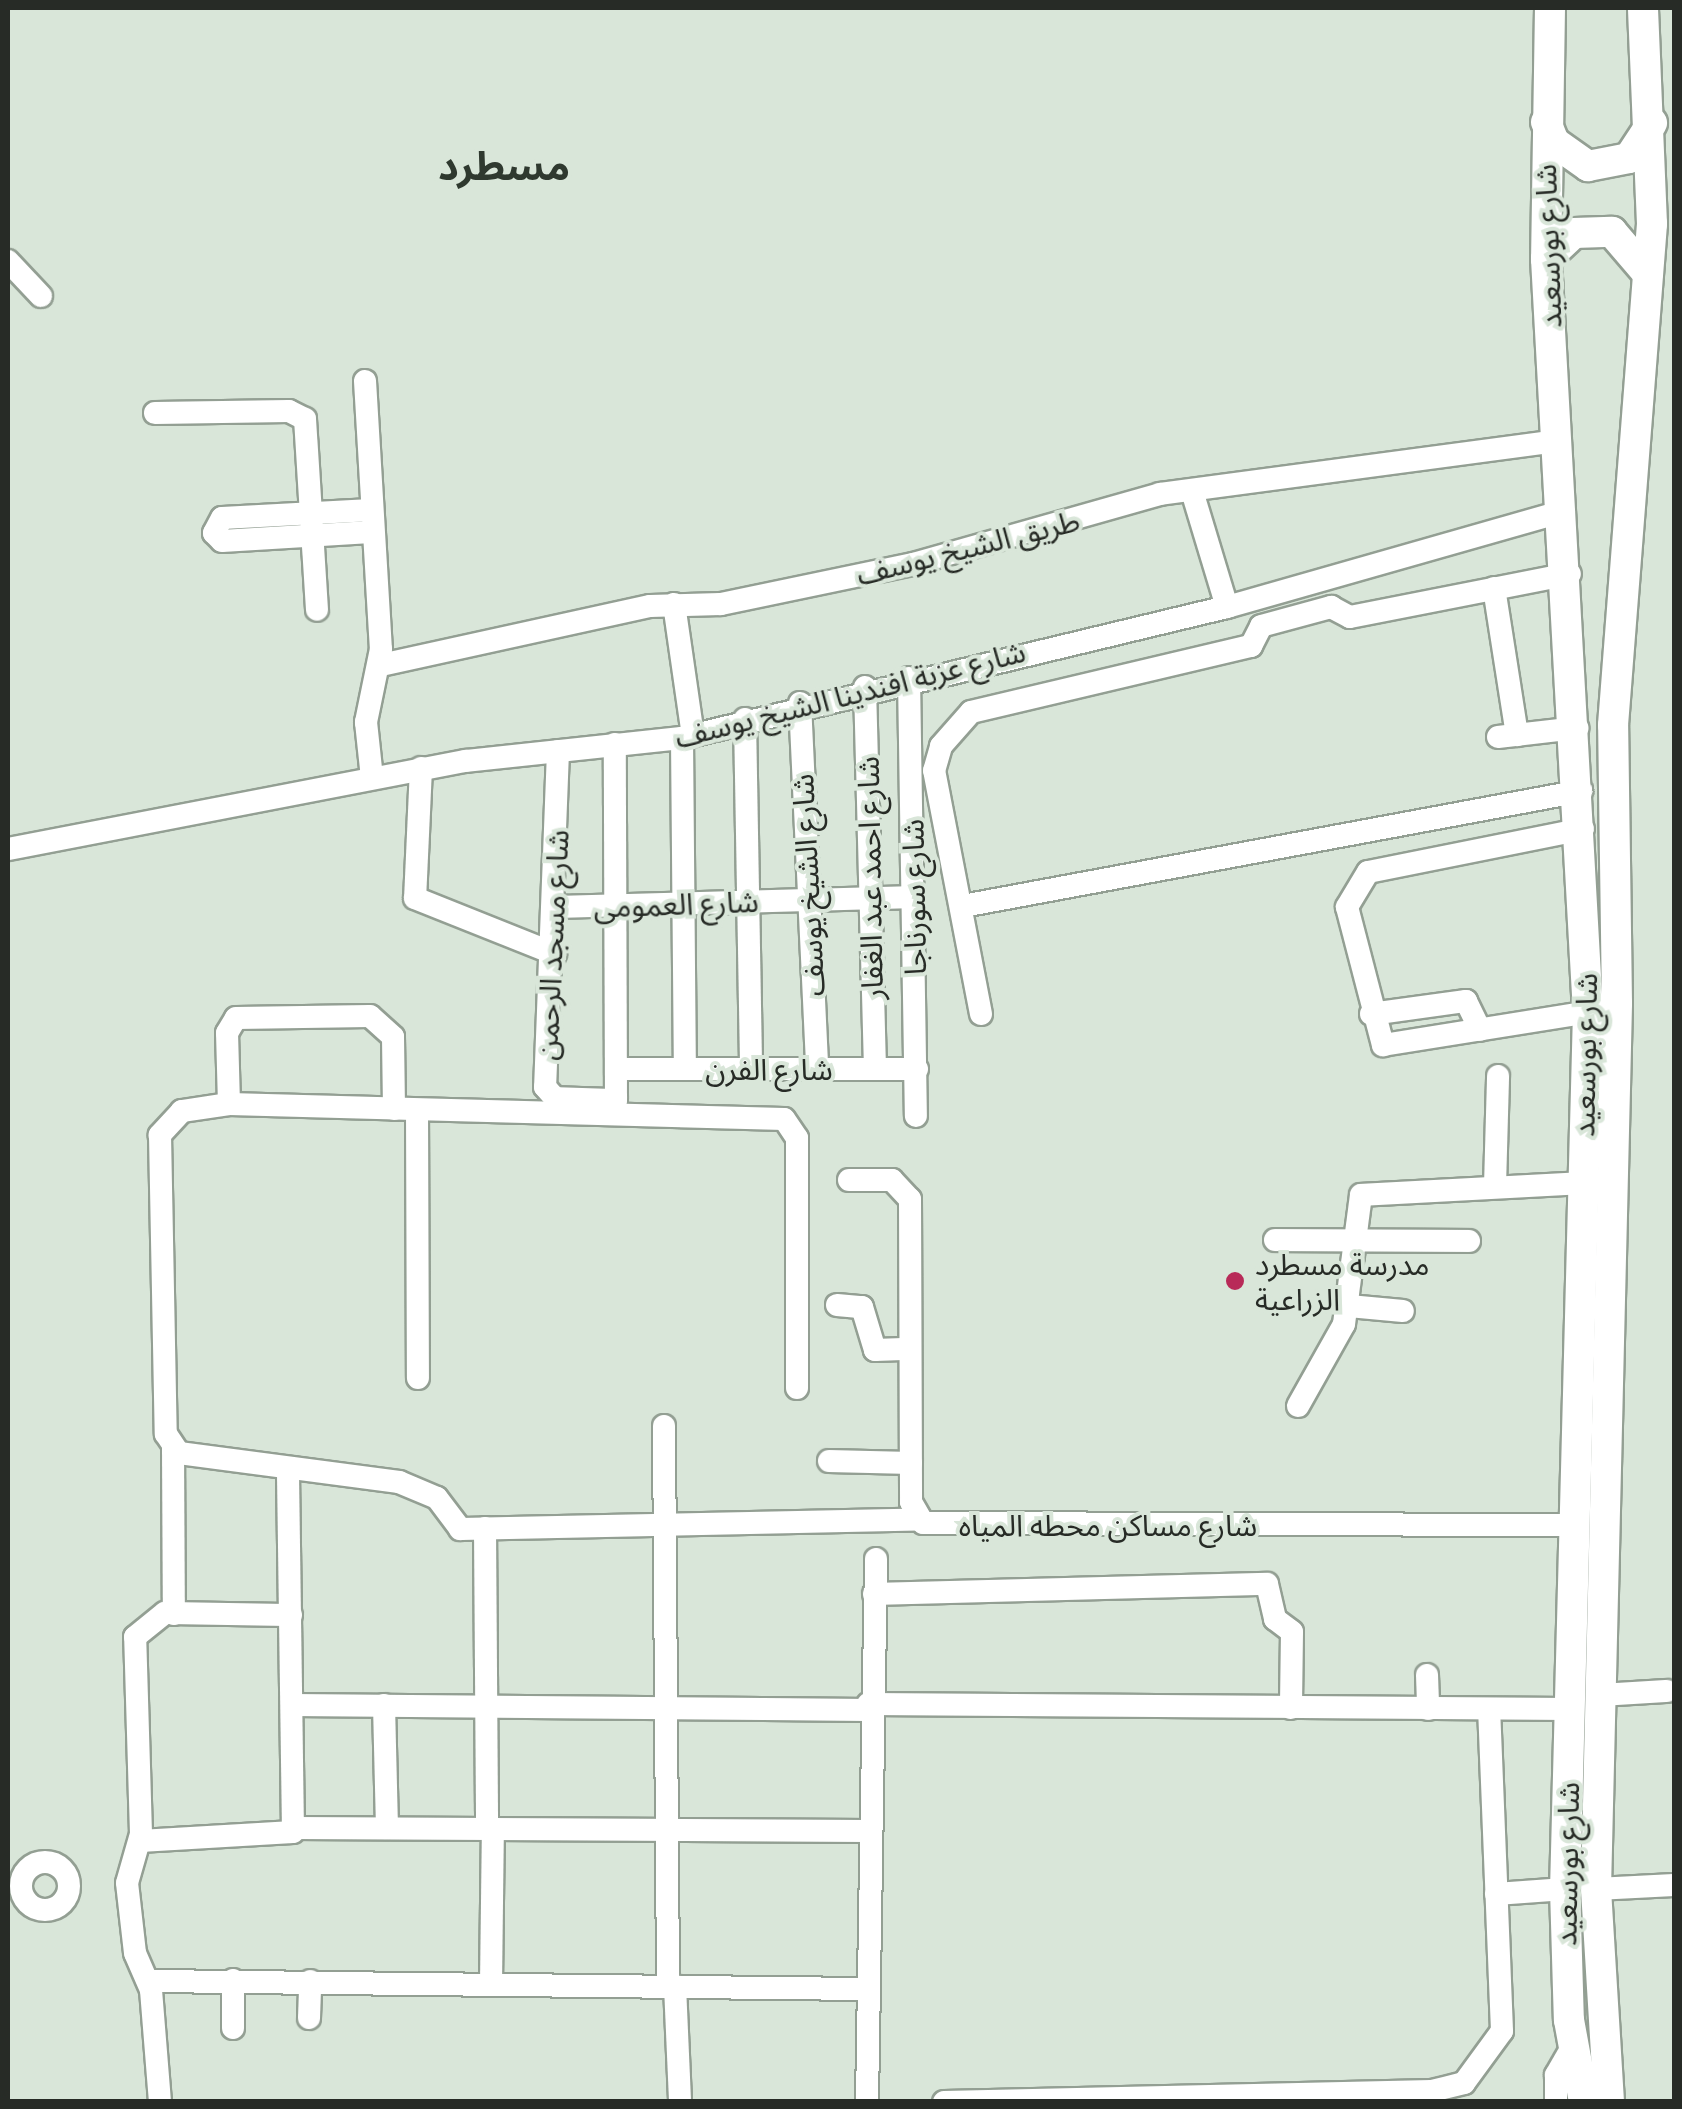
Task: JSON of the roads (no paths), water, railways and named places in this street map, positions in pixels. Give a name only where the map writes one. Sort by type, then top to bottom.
[{"type":"main road","name":"شارع بورسعيد","points":[[1550,8],[1546,260],[1570,574],[1588,1012],[1564,1889],[1573,2046],[1584,2102]]},
{"type":"main road","name":"شارع بورسعيد","points":[[1609,2102],[1596,1889],[1617,989],[1614,661],[1648,274],[1652,123],[1644,8]]},
{"type":"main road","points":[[1546,122],[1568,157],[1610,166],[1644,143],[1652,123]]},
{"type":"main road","points":[[1546,260],[1574,233],[1612,232],[1648,274]]},
{"type":"street","points":[[8,261],[41,296]]},
{"type":"street","points":[[365,382],[381,666],[366,722],[372,778]]},
{"type":"street","points":[[154,413],[300,415],[313,524],[317,610]]},
{"type":"street","name":"طريق الشيخ يوسف","points":[[381,666],[674,604],[721,604],[913,564],[1192,491],[1558,442]]},
{"type":"street","points":[[1192,491],[1226,606]]},
{"type":"street","name":"شارع عزبة افندينا الشيخ يوسف","points":[[8,849],[421,768],[688,737],[800,702],[1226,606],[1564,511]]},
{"type":"street","points":[[271,527],[371,521]]},
{"type":"street","points":[[981,1014],[934,771],[940,746],[979,708],[1251,646],[1261,626],[1331,607],[1350,616],[1570,574]]},
{"type":"street","points":[[1494,588],[1508,736],[1577,728]]},
{"type":"street","points":[[674,604],[688,737],[686,1069]]},
{"type":"street","name":"شارع سورناجا","points":[[909,678],[916,1116]]},
{"type":"street","name":"شارع احمد عبد الغفار","points":[[866,687],[875,1068]]},
{"type":"street","name":"شارع الشيخ يوسف","points":[[800,702],[817,1068]]},
{"type":"street","points":[[745,719],[751,1069]]},
{"type":"street","points":[[615,744],[621,1069]]},
{"type":"street","name":"شارع مسجد الرحمن","points":[[558,751],[558,908],[546,1092],[620,1099],[621,1069]]},
{"type":"street","points":[[421,768],[416,898],[555,954]]},
{"type":"street","points":[[962,906],[1581,791]]},
{"type":"street","points":[[1583,829],[1357,878],[1347,907],[1371,1014],[1384,1045],[1588,1012]]},
{"type":"street","name":"شارع العمومى","points":[[558,908],[914,897]]},
{"type":"street","points":[[1371,1014],[1466,1001],[1480,1030]]},
{"type":"street","points":[[229,1104],[227,1029],[236,1018],[370,1016],[394,1038],[406,1109],[418,1378]]},
{"type":"street","name":"شارع الفرن","points":[[621,1069],[917,1068]]},
{"type":"street","points":[[1495,1186],[1498,1076]]},
{"type":"street","points":[[174,1614],[173,1448],[157,1144],[182,1111],[229,1104],[790,1122],[798,1138],[797,1388]]},
{"type":"street","name":"شارع مساكن محطه المياه","points":[[848,1180],[892,1180],[908,1192],[911,1462],[919,1518],[935,1526],[1573,1525]]},
{"type":"street","points":[[1298,1406],[1330,1359],[1349,1306],[1354,1208],[1366,1192],[1583,1184]]},
{"type":"street","points":[[1275,1240],[1468,1240]]},
{"type":"street","points":[[836,1305],[862,1307],[875,1350],[910,1349]]},
{"type":"street","points":[[1349,1306],[1404,1310]]},
{"type":"street","points":[[664,1426],[667,1830],[680,2102]]},
{"type":"street","points":[[173,1448],[415,1486],[437,1498],[454,1526],[665,1526],[919,1518]]},
{"type":"street","points":[[828,1461],[911,1462]]},
{"type":"street","points":[[288,1468],[294,1828]]},
{"type":"street","points":[[485,1528],[492,1984]]},
{"type":"street","points":[[867,2102],[868,1707],[876,1559]]},
{"type":"street","points":[[874,1594],[1267,1584],[1275,1619],[1292,1632],[1291,1708]]},
{"type":"street","points":[[160,2102],[148,1981],[135,1953],[127,1883],[140,1842],[135,1638],[151,1618],[174,1614],[291,1615]]},
{"type":"street","points":[[1427,1675],[1428,1709]]},
{"type":"street","points":[[1599,1696],[1667,1691]]},
{"type":"street","points":[[292,1705],[1569,1709]]},
{"type":"street","points":[[384,1705],[387,1828]]},
{"type":"street","points":[[944,2102],[1452,2095],[1484,2066],[1502,2031],[1490,1710]]},
{"type":"street","points":[[140,1842],[281,1838],[294,1828],[868,1831]]},
{"type":"street","points":[[1596,1889],[1674,1885]]},
{"type":"street","points":[[1496,1894],[1564,1889]]},
{"type":"street","points":[[233,1980],[233,2028]]},
{"type":"street","points":[[148,1981],[868,1989]]},
{"type":"street","points":[[309,2018],[310,1981]]},
{"type":"street","points":[[1556,2102],[1556,2075],[1573,2046]]},
{"type":"place","name":"مدرسة مسطرد الزراعية","points":[[1235,1281]]},
{"type":"district","name":"مسطرد","points":[[504,166]]}]
